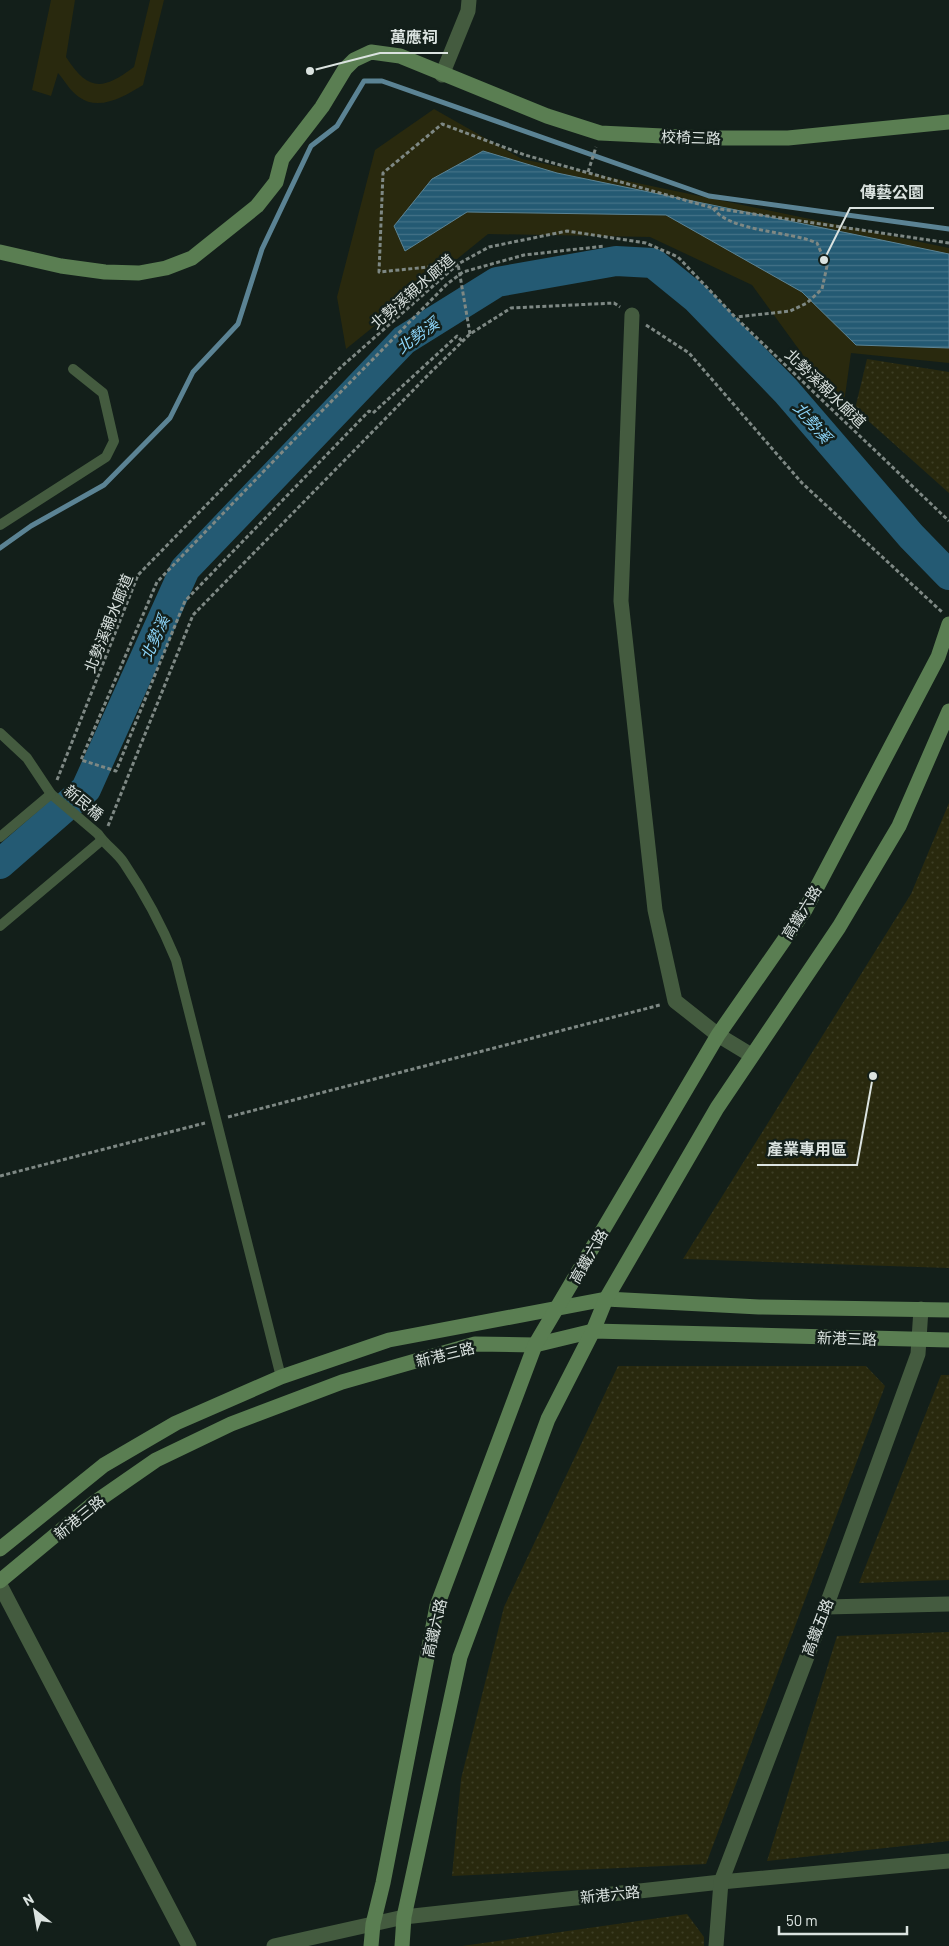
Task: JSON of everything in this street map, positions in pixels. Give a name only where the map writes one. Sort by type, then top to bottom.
[{"type":"street","points":[[442,75],[468,11],[469,0]]},
{"type":"street","name":"校椅三路","points":[[0,252],[61,266],[104,272],[139,273],[166,268],[192,258],[262,200],[276,182],[282,159],[322,107],[345,69],[354,60],[371,52],[400,56],[442,75],[547,116],[600,133],[704,138],[788,138],[949,122]]},
{"type":"street","points":[[632,315],[621,601],[655,910],[674,1001],[718,1035],[751,1055]]},
{"type":"street","name":"高鐵六路","points":[[370,1946],[437,1606],[535,1345],[558,1309],[718,1035],[805,910],[938,657],[949,624]]},
{"type":"street","points":[[402,1946],[404,1917],[460,1657],[548,1419],[593,1331],[606,1299],[717,1108],[839,927],[899,826],[949,710]]},
{"type":"street","name":"新港三路","points":[[0,1549],[104,1466],[176,1423],[281,1377],[389,1340],[606,1299],[759,1307],[949,1310]]},
{"type":"street","name":"高鐵五路","points":[[716,1946],[721,1882],[826,1607],[918,1354],[921,1309]]},
{"type":"street","name":"新港三路","points":[[0,1581],[94,1503],[156,1460],[231,1424],[342,1382],[475,1344],[535,1345],[593,1331],[949,1340]]},
{"type":"street","points":[[0,1585],[189,1946]]},
{"type":"street","points":[[826,1607],[949,1604]]},
{"type":"street","name":"新港六路","points":[[274,1946],[404,1917],[721,1882],[949,1861]]},
{"type":"lane","points":[[0,525],[106,457],[114,441],[103,393],[73,369]]},
{"type":"lane","name":"新民橋","points":[[0,733],[26,758],[51,794],[123,860],[159,920],[176,960],[218,1119],[281,1377]]},
{"type":"lane","points":[[0,837],[51,794]]},
{"type":"lane","points":[[0,926],[100,837]]},
{"type":"path","points":[[470,334],[458,264],[379,272],[383,173],[442,124],[525,155],[713,208],[949,243]]},
{"type":"path","points":[[588,172],[600,133]]},
{"type":"path","points":[[713,208],[718,215],[758,230],[808,239],[817,243],[827,266],[822,289],[807,303],[790,311],[736,318]]},
{"type":"path","name":"北勢溪親水廊道","points":[[51,794],[138,575],[341,367],[458,264],[489,247],[567,231],[646,243],[678,257],[736,318],[949,520]]},
{"type":"path","points":[[462,341],[457,336],[373,413],[369,411],[184,601],[116,771],[81,760],[157,582],[317,416],[448,284],[463,272],[524,255],[605,246]]},
{"type":"path","points":[[100,837],[193,616],[462,341],[511,308],[614,303],[689,353],[802,483],[949,619]]},
{"type":"path","points":[[0,1176],[674,1001]]},
{"type":"shaded area","points":[[51,0],[75,0],[66,57],[81,76],[96,84],[113,80],[134,67],[150,0],[164,0],[143,85],[120,98],[103,103],[87,101],[76,95],[58,73],[51,96],[32,90]]},
{"type":"shaded area","points":[[434,109],[522,159],[949,248],[949,363],[851,353],[843,410],[752,285],[650,237],[488,234],[346,349],[337,297],[375,150]]},
{"type":"shaded area","points":[[867,359],[949,372],[949,493],[855,409]]},
{"type":"shaded area","points":[[949,803],[949,1268],[683,1259],[911,894]]},
{"type":"shaded area","points":[[618,1366],[866,1366],[885,1386],[706,1864],[452,1876],[461,1779],[504,1607]]},
{"type":"shaded area","points":[[941,1375],[949,1375],[949,1580],[859,1583]]},
{"type":"shaded area","points":[[949,1632],[949,1841],[767,1861],[837,1636]]},
{"type":"shaded area","points":[[687,1914],[704,1937],[704,1946],[462,1946]]},
{"type":"water","points":[[483,151],[557,173],[949,254],[949,348],[856,345],[802,292],[666,215],[467,212],[405,251],[394,226],[432,179]]},
{"type":"waterway","points":[[0,548],[31,526],[104,485],[170,418],[193,372],[238,324],[262,249],[311,146],[337,126],[364,81],[382,81],[709,196],[949,229]]},
{"type":"waterway","name":"北勢溪","points":[[0,864],[86,789],[185,569],[404,340],[497,282],[616,261],[653,263],[696,298],[786,391],[911,536],[949,575]]},
{"type":"place","name":"萬應祠","points":[[310,71]]},
{"type":"place","name":"傳藝公園","points":[[824,260]]},
{"type":"place","name":"產業專用區","points":[[873,1076]]}]
